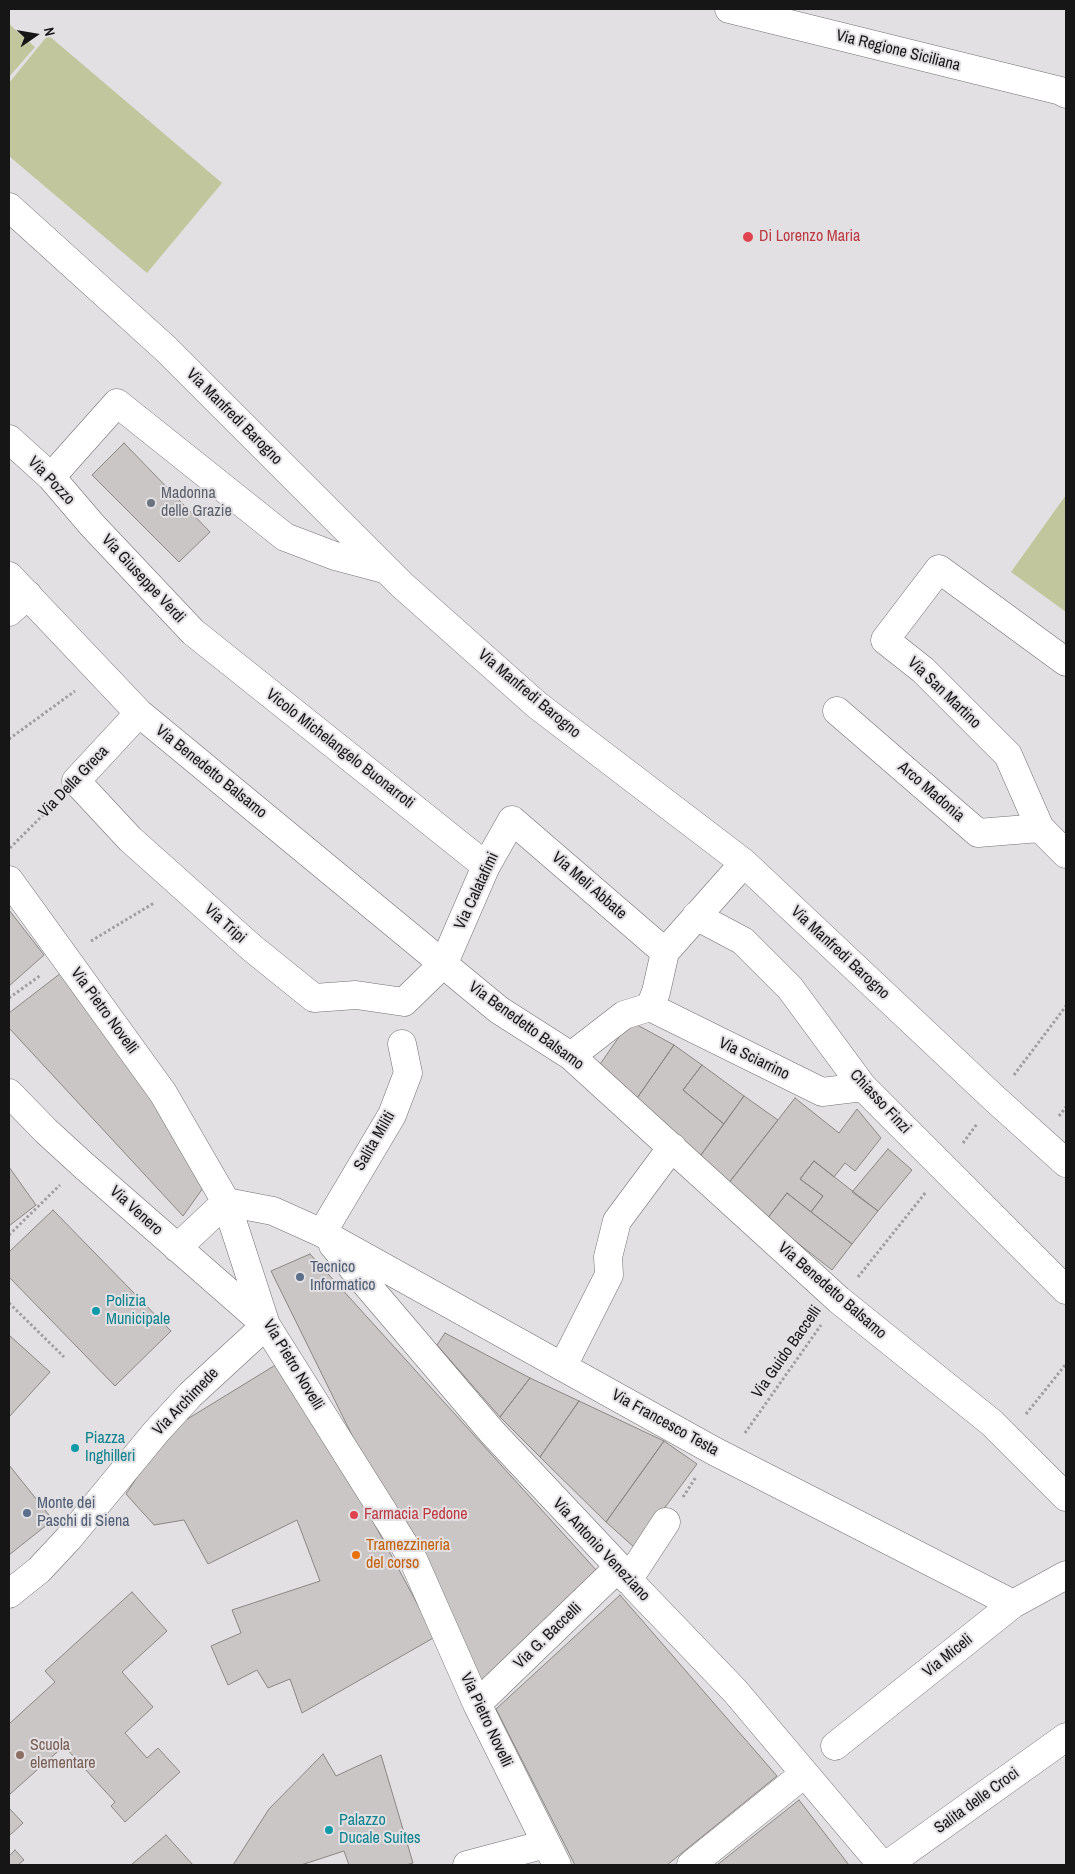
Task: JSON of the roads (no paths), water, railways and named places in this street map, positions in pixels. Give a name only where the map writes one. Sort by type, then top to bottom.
[{"type":"street","name":"Via Regione Siciliana","points":[[729,9],[1061,91],[1066,94]]},
{"type":"street","name":"Via Manfredi Barogno","points":[[9,207],[166,349],[402,585],[538,705],[744,863],[995,1099],[1066,1162]]},
{"type":"street","points":[[51,477],[117,403],[285,537],[335,556],[387,570]]},
{"type":"street","name":"Via Pozzo","points":[[9,439],[51,477],[92,525]]},
{"type":"street","name":"Via Giuseppe Verdi","points":[[92,525],[193,632]]},
{"type":"street","name":"Via San Martino","points":[[1066,662],[939,569],[885,640],[923,670],[1008,755],[1040,828],[1066,854]]},
{"type":"street","name":"Via Benedetto Balsamo","points":[[9,576],[18,604],[100,673],[138,713],[500,1010],[571,1056],[839,1300],[992,1423],[1066,1497]]},
{"type":"street","name":"Vicolo Michelangelo Buonarroti","points":[[193,632],[486,866]]},
{"type":"street","name":"Arco Madonia","points":[[836,711],[978,833],[1040,828]]},
{"type":"street","name":"Via Della Greca","points":[[76,781],[138,713]]},
{"type":"street","name":"Via Tripi","points":[[76,781],[130,839],[252,948],[314,998],[356,995],[404,1002],[444,963]]},
{"type":"street","name":"Via Calatafimi","points":[[444,963],[486,866],[512,820]]},
{"type":"street","name":"Via Meli Abbate","points":[[512,820],[665,952]]},
{"type":"street","points":[[571,1056],[624,1016],[653,1000],[665,952],[744,863]]},
{"type":"street","name":"Via Pietro Novelli","points":[[9,880],[163,1093],[226,1202],[266,1325],[413,1559],[477,1704],[551,1854]]},
{"type":"street","name":"Chiasso Finzi","points":[[696,916],[743,941],[790,988],[863,1087],[1066,1290]]},
{"type":"street","name":"Via Sciarrino","points":[[653,1000],[822,1092],[863,1087]]},
{"type":"street","name":"Salita Militi","points":[[322,1233],[392,1114],[408,1073],[402,1044]]},
{"type":"street","name":"Via Venero","points":[[9,1093],[82,1164],[266,1325]]},
{"type":"street","points":[[563,1366],[609,1275],[608,1256],[617,1221],[672,1147]]},
{"type":"street","points":[[177,1248],[226,1202]]},
{"type":"street","name":"Via Francesco Testa","points":[[226,1202],[273,1211],[322,1233],[720,1454],[1013,1604]]},
{"type":"street","name":"Via Antonio Veneziano","points":[[322,1233],[492,1432],[735,1691],[882,1865]]},
{"type":"street","name":"Via Archimede","points":[[9,1594],[39,1570],[68,1539],[156,1432],[190,1395],[266,1325]]},
{"type":"street","name":"Via G. Baccelli","points":[[477,1704],[624,1574],[666,1522]]},
{"type":"street","name":"Via Miceli","points":[[835,1746],[1013,1604],[1066,1575]]},
{"type":"street","name":"Salita delle Croci","points":[[887,1865],[1066,1737]]},
{"type":"street","points":[[691,1865],[804,1774]]},
{"type":"street","points":[[467,1865],[551,1854]]},
{"type":"place","name":"Di Lorenzo Maria","points":[[748,237]]},
{"type":"place","name":"Madonna delle Grazie","points":[[151,503]]},
{"type":"place","name":"Tecnico Informatico","points":[[300,1277]]},
{"type":"place","name":"Polizia Municipale","points":[[96,1311]]},
{"type":"place","name":"Piazza Inghilleri","points":[[75,1448]]},
{"type":"place","name":"Monte dei Paschi di Siena","points":[[27,1513]]},
{"type":"place","name":"Farmacia Pedone","points":[[354,1515]]},
{"type":"place","name":"Tramezzineria del corso","points":[[356,1555]]},
{"type":"place","name":"Scuola elementare","points":[[20,1755]]},
{"type":"place","name":"Palazzo Ducale Suites","points":[[329,1830]]}]
